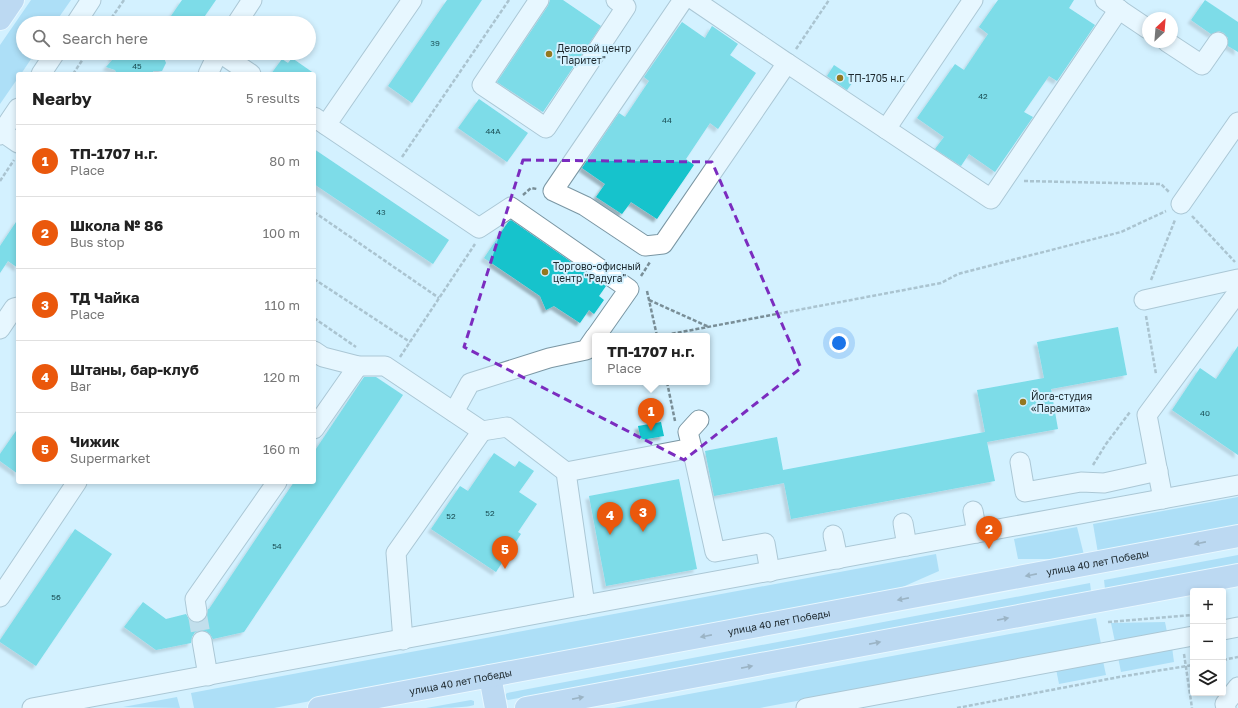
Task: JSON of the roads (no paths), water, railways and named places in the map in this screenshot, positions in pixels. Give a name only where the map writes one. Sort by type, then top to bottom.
[{"type":"main road","points":[[0,19],[13,0]]},
{"type":"main road","name":"улица 40 лет Победы","points":[[320,708],[1238,536]]},
{"type":"main road","points":[[526,708],[1238,575]]},
{"type":"main road","points":[[490,676],[496,708]]},
{"type":"street","points":[[81,16],[91,0]]},
{"type":"street","points":[[242,16],[252,0]]},
{"type":"street","points":[[412,0],[320,121],[479,228],[511,207],[629,289],[597,333]]},
{"type":"street","points":[[539,0],[482,85],[546,128],[626,7],[616,0]]},
{"type":"street","points":[[683,0],[553,191],[585,206],[645,246],[663,244],[787,63]]},
{"type":"street","points":[[694,0],[991,199],[1112,5],[1142,25]]},
{"type":"street","points":[[886,129],[973,0]]},
{"type":"street","points":[[1176,48],[1202,66],[1218,42]]},
{"type":"street","points":[[42,72],[51,60]]},
{"type":"street","points":[[209,72],[215,60]]},
{"type":"street","points":[[230,60],[248,72]]},
{"type":"street","points":[[16,111],[1,133],[16,142]]},
{"type":"street","points":[[1181,204],[1238,122]]},
{"type":"street","points":[[1144,300],[1238,279]]},
{"type":"street","points":[[1163,499],[1147,415],[1238,292]]},
{"type":"street","points":[[0,329],[14,308],[16,308]]},
{"type":"street","points":[[454,412],[470,383],[549,358],[586,350],[592,341]]},
{"type":"street","points":[[316,426],[358,357]]},
{"type":"street","points":[[317,359],[358,357],[385,366],[482,431],[507,427],[566,472],[585,604]]},
{"type":"street","points":[[698,420],[688,432],[715,552],[765,543],[770,572]]},
{"type":"street","points":[[403,640],[396,553],[482,431]]},
{"type":"street","points":[[566,472],[692,448]]},
{"type":"street","points":[[1020,462],[1025,492],[1081,482],[1104,483],[1158,471]]},
{"type":"street","points":[[0,597],[77,484]]},
{"type":"street","points":[[197,612],[195,599],[276,484]]},
{"type":"street","points":[[32,708],[403,640],[585,604],[770,572],[1238,485]]},
{"type":"street","points":[[973,511],[977,533]]},
{"type":"street","points":[[903,523],[907,546]]},
{"type":"street","points":[[833,535],[838,559]]},
{"type":"street","points":[[1226,629],[1238,627]]},
{"type":"street","points":[[806,708],[877,701],[1187,637]]},
{"type":"street","points":[[202,641],[208,676]]},
{"type":"street","points":[[1226,708],[1225,704],[1238,687]]},
{"type":"tunnel","points":[[197,612],[202,641]]},
{"type":"place","name":"Деловой центр \"Паритет\"","points":[[549,54]]},
{"type":"place","name":"ТП-1705 н.г.","points":[[840,78]]},
{"type":"place","name":"Торгово-офисный центр \"Радуга\"","points":[[545,272]]},
{"type":"place","name":"Йога-студия «Парамита»","points":[[1023,402]]},
{"type":"place","name":"ТП-1707 н.г.","points":[[651,431]]},
{"type":"place","name":"ТД Чайка","points":[[643,532]]},
{"type":"place","name":"Штаны, бар-клуб","points":[[610,535]]},
{"type":"place","name":"Школа № 86","points":[[989,549]]},
{"type":"place","name":"Чижик","points":[[505,569]]}]
